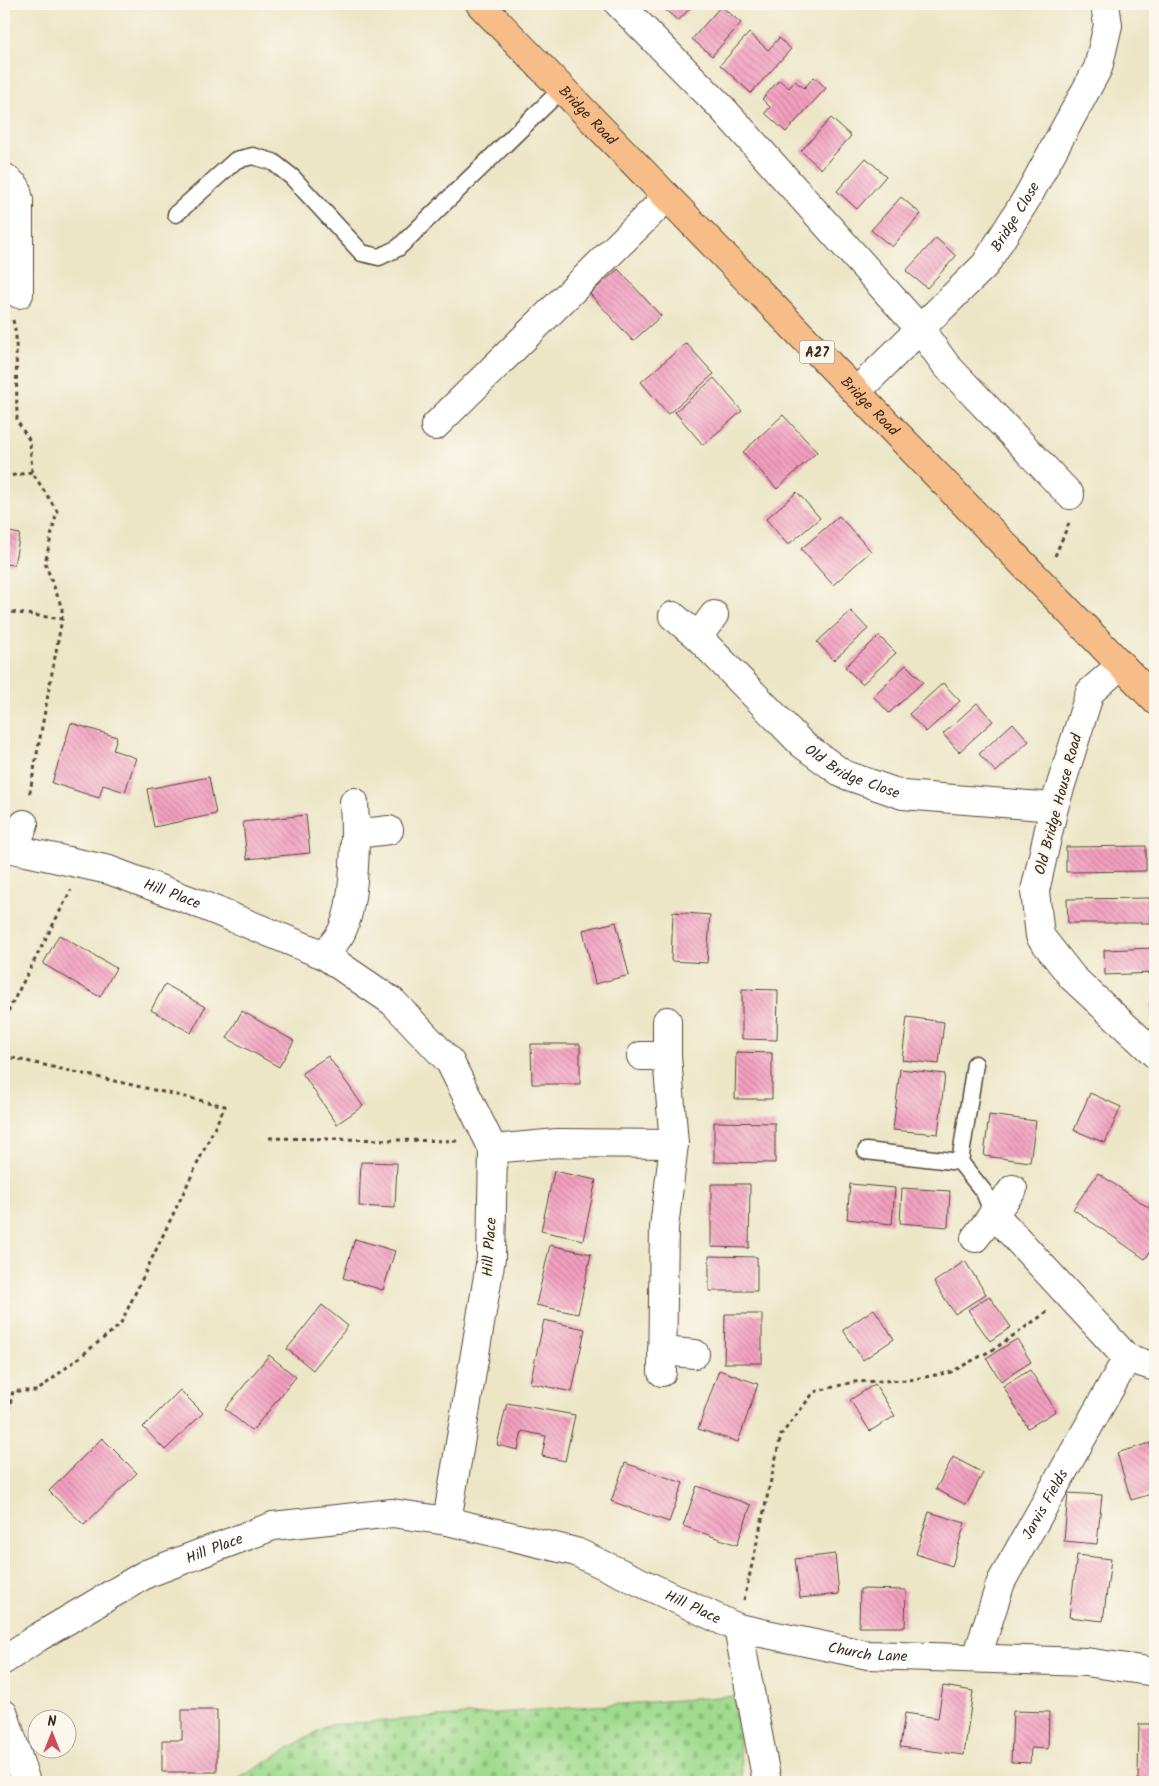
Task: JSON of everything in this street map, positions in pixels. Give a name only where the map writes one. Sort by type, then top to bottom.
[{"type":"main road","name":"Bridge Road","points":[[480,4],[1155,700]]},
{"type":"street","name":"Bridge Close","points":[[856,392],[985,265],[1027,198],[1098,68],[1108,25],[1105,4]]},
{"type":"street","points":[[610,5],[722,108],[920,329],[946,365],[1070,495]]},
{"type":"street","points":[[4,177],[16,187],[19,200],[16,305]]},
{"type":"street","points":[[435,426],[667,197]]},
{"type":"street","points":[[698,637],[714,615]]},
{"type":"street","name":"Old Bridge Close","points":[[673,616],[698,637],[802,744],[843,774],[903,796],[1054,807]]},
{"type":"street","name":"Old Bridge House Road","points":[[1121,665],[1090,692],[1054,807],[1035,891],[1040,936],[1067,989],[1155,1054]]},
{"type":"street","points":[[324,954],[341,932],[351,893],[356,834],[354,802]]},
{"type":"street","points":[[356,834],[389,830]]},
{"type":"street","name":"Hill Place","points":[[14,840],[84,865],[109,870],[324,954],[393,1002],[450,1062],[491,1145],[491,1258],[447,1520]]},
{"type":"street","points":[[667,1021],[654,1056],[674,1144],[664,1228],[662,1362],[695,1354]]},
{"type":"street","points":[[491,1145],[557,1142],[674,1144]]},
{"type":"street","points":[[974,1238],[1013,1189]]},
{"type":"street","points":[[992,1213],[1127,1358],[1155,1367]]},
{"type":"street","name":"Jarvis Fields","points":[[977,1657],[1001,1582],[1127,1358]]},
{"type":"street","name":"Hill Place","points":[[4,1660],[37,1638],[146,1574],[273,1526],[392,1513],[447,1520],[576,1552],[738,1628]]},
{"type":"street","points":[[738,1628],[767,1782]]},
{"type":"street","name":"Church Lane","points":[[738,1628],[868,1655],[1086,1662],[1155,1672]]},
{"type":"street","points":[[4,1714],[26,1782]]},
{"type":"lane","points":[[176,214],[236,160],[253,156],[272,162],[292,177],[362,253],[379,256],[398,248],[562,89]]},
{"type":"lane","points":[[960,1162],[974,1064]]},
{"type":"lane","points":[[866,1151],[960,1162],[984,1192],[992,1213]]},
{"type":"path","points":[[14,840],[62,619],[62,608],[45,562],[57,511],[32,472],[30,441],[17,421],[16,305]]},
{"type":"path","points":[[4,477],[32,472]]},
{"type":"path","points":[[1043,584],[1073,514],[1070,495]]},
{"type":"path","points":[[4,611],[62,619]]},
{"type":"path","points":[[4,1019],[84,865]]},
{"type":"path","points":[[4,1056],[225,1106],[120,1325],[37,1390],[13,1391],[4,1431]]},
{"type":"path","points":[[270,1138],[491,1145]]},
{"type":"path","points":[[738,1628],[781,1434],[814,1392],[854,1382],[909,1380],[951,1372],[994,1349],[1069,1296]]},
{"type":"green space","points":[[734,1696],[743,1782],[233,1782],[328,1725]]},
{"type":"building","points":[[659,4],[694,4],[678,21]]},
{"type":"building","points":[[721,6],[741,23],[712,56],[692,39]]},
{"type":"building","points":[[749,33],[768,50],[779,38],[791,49],[751,93],[720,65]]},
{"type":"building","points":[[814,77],[826,88],[786,132],[765,113],[770,107],[762,99],[779,80],[789,88],[795,81],[804,88]]},
{"type":"building","points":[[831,118],[851,136],[821,169],[801,151]]},
{"type":"building","points":[[866,158],[886,176],[857,209],[837,191]]},
{"type":"building","points":[[901,197],[921,214],[892,247],[871,230]]},
{"type":"building","points":[[936,238],[956,256],[927,288],[906,271]]},
{"type":"building","points":[[618,269],[661,316],[633,341],[590,294]]},
{"type":"building","points":[[686,343],[714,374],[668,414],[641,382]]},
{"type":"building","points":[[714,378],[742,411],[703,445],[675,412]]},
{"type":"building","points":[[783,415],[817,452],[777,489],[743,452]]},
{"type":"building","points":[[797,492],[820,518],[788,545],[766,519]]},
{"type":"building","points":[[839,516],[871,551],[833,585],[801,549]]},
{"type":"building","points":[[4,531],[20,534],[14,565],[4,564]]},
{"type":"building","points":[[851,611],[868,629],[834,660],[817,642]]},
{"type":"building","points":[[879,636],[896,653],[862,684],[845,667]]},
{"type":"building","points":[[906,665],[923,682],[889,713],[873,696]]},
{"type":"building","points":[[943,683],[960,701],[926,732],[909,714]]},
{"type":"building","points":[[977,703],[993,721],[959,752],[943,734]]},
{"type":"building","points":[[71,723],[117,737],[113,750],[136,758],[125,792],[103,785],[99,798],[52,783]]},
{"type":"building","points":[[1013,723],[1029,741],[996,772],[979,754]]},
{"type":"building","points":[[209,777],[216,814],[154,827],[147,789]]},
{"type":"building","points":[[306,815],[310,853],[247,859],[243,822]]},
{"type":"building","points":[[1146,846],[1146,871],[1066,872],[1066,847]]},
{"type":"building","points":[[1150,898],[1151,923],[1068,923],[1067,899]]},
{"type":"building","points":[[673,912],[710,915],[707,963],[671,961]]},
{"type":"building","points":[[616,922],[629,975],[595,984],[583,930]]},
{"type":"building","points":[[59,935],[116,968],[100,997],[43,964]]},
{"type":"building","points":[[1155,948],[1155,973],[1105,975],[1104,950]]},
{"type":"building","points":[[165,984],[205,1007],[191,1033],[151,1010]]},
{"type":"building","points":[[742,989],[778,990],[777,1040],[742,1039]]},
{"type":"building","points":[[1155,1003],[1155,1025],[1154,1025],[1150,1004]]},
{"type":"building","points":[[242,1011],[294,1041],[279,1067],[227,1038]]},
{"type":"building","points":[[907,1017],[944,1022],[939,1064],[902,1060]]},
{"type":"building","points":[[531,1044],[580,1044],[580,1084],[532,1084]]},
{"type":"building","points":[[736,1052],[772,1053],[772,1099],[735,1099]]},
{"type":"building","points":[[328,1056],[363,1106],[337,1124],[302,1073]]},
{"type":"building","points":[[900,1069],[945,1074],[938,1134],[893,1130]]},
{"type":"building","points":[[1090,1093],[1121,1107],[1105,1143],[1074,1130]]},
{"type":"building","points":[[989,1115],[1036,1121],[1030,1162],[984,1156]]},
{"type":"building","points":[[714,1122],[775,1123],[775,1163],[714,1162]]},
{"type":"building","points":[[361,1162],[397,1163],[395,1208],[359,1206]]},
{"type":"building","points":[[554,1171],[596,1180],[583,1240],[541,1231]]},
{"type":"building","points":[[1098,1173],[1155,1212],[1155,1245],[1145,1259],[1073,1209]]},
{"type":"building","points":[[711,1184],[750,1184],[749,1248],[711,1247]]},
{"type":"building","points":[[850,1184],[895,1188],[892,1224],[847,1219]]},
{"type":"building","points":[[902,1188],[950,1191],[948,1227],[900,1223]]},
{"type":"building","points":[[355,1239],[395,1251],[383,1290],[343,1278]]},
{"type":"building","points":[[550,1245],[591,1254],[578,1314],[536,1305]]},
{"type":"building","points":[[709,1256],[757,1257],[757,1291],[709,1291]]},
{"type":"building","points":[[965,1261],[986,1294],[955,1314],[934,1282]]},
{"type":"building","points":[[989,1296],[1011,1327],[990,1341],[968,1310]]},
{"type":"building","points":[[322,1305],[348,1326],[313,1370],[287,1349]]},
{"type":"building","points":[[874,1309],[894,1339],[863,1360],[843,1330]]},
{"type":"building","points":[[725,1314],[762,1314],[762,1363],[724,1363]]},
{"type":"building","points":[[544,1320],[585,1329],[572,1392],[530,1383]]},
{"type":"building","points":[[1017,1339],[1031,1362],[1001,1381],[986,1358]]},
{"type":"building","points":[[269,1355],[296,1377],[252,1431],[225,1409]]},
{"type":"building","points":[[719,1370],[758,1384],[738,1442],[698,1429]]},
{"type":"building","points":[[1030,1370],[1056,1411],[1028,1428],[1003,1386]]},
{"type":"building","points":[[875,1384],[895,1416],[870,1431],[850,1400]]},
{"type":"building","points":[[180,1390],[203,1413],[165,1450],[143,1427]]},
{"type":"building","points":[[507,1403],[575,1415],[565,1461],[542,1456],[546,1436],[522,1431],[518,1450],[497,1445]]},
{"type":"building","points":[[102,1438],[137,1473],[84,1525],[49,1491]]},
{"type":"building","points":[[1150,1443],[1155,1460],[1155,1493],[1131,1500],[1117,1453]]},
{"type":"building","points":[[953,1457],[983,1473],[966,1505],[936,1489]]},
{"type":"building","points":[[625,1463],[683,1483],[669,1522],[611,1501]]},
{"type":"building","points":[[697,1486],[751,1505],[737,1545],[683,1526]]},
{"type":"building","points":[[1068,1493],[1102,1495],[1097,1544],[1064,1541]]},
{"type":"building","points":[[929,1512],[965,1523],[952,1566],[916,1554]]},
{"type":"building","points":[[835,1554],[839,1594],[800,1598],[795,1559]]},
{"type":"building","points":[[1077,1555],[1111,1559],[1103,1621],[1069,1617]]},
{"type":"building","points":[[860,1589],[906,1590],[905,1627],[859,1627]]},
{"type":"building","points":[[943,1686],[973,1691],[964,1755],[900,1747],[905,1713],[938,1718]]},
{"type":"building","points":[[182,1710],[217,1710],[217,1772],[162,1772],[162,1740],[182,1740]]},
{"type":"building","points":[[1013,1711],[1049,1712],[1048,1749],[1031,1748],[1030,1763],[1011,1762]]},
{"type":"building","points":[[1139,1724],[1155,1724],[1155,1782],[1138,1781]]}]
